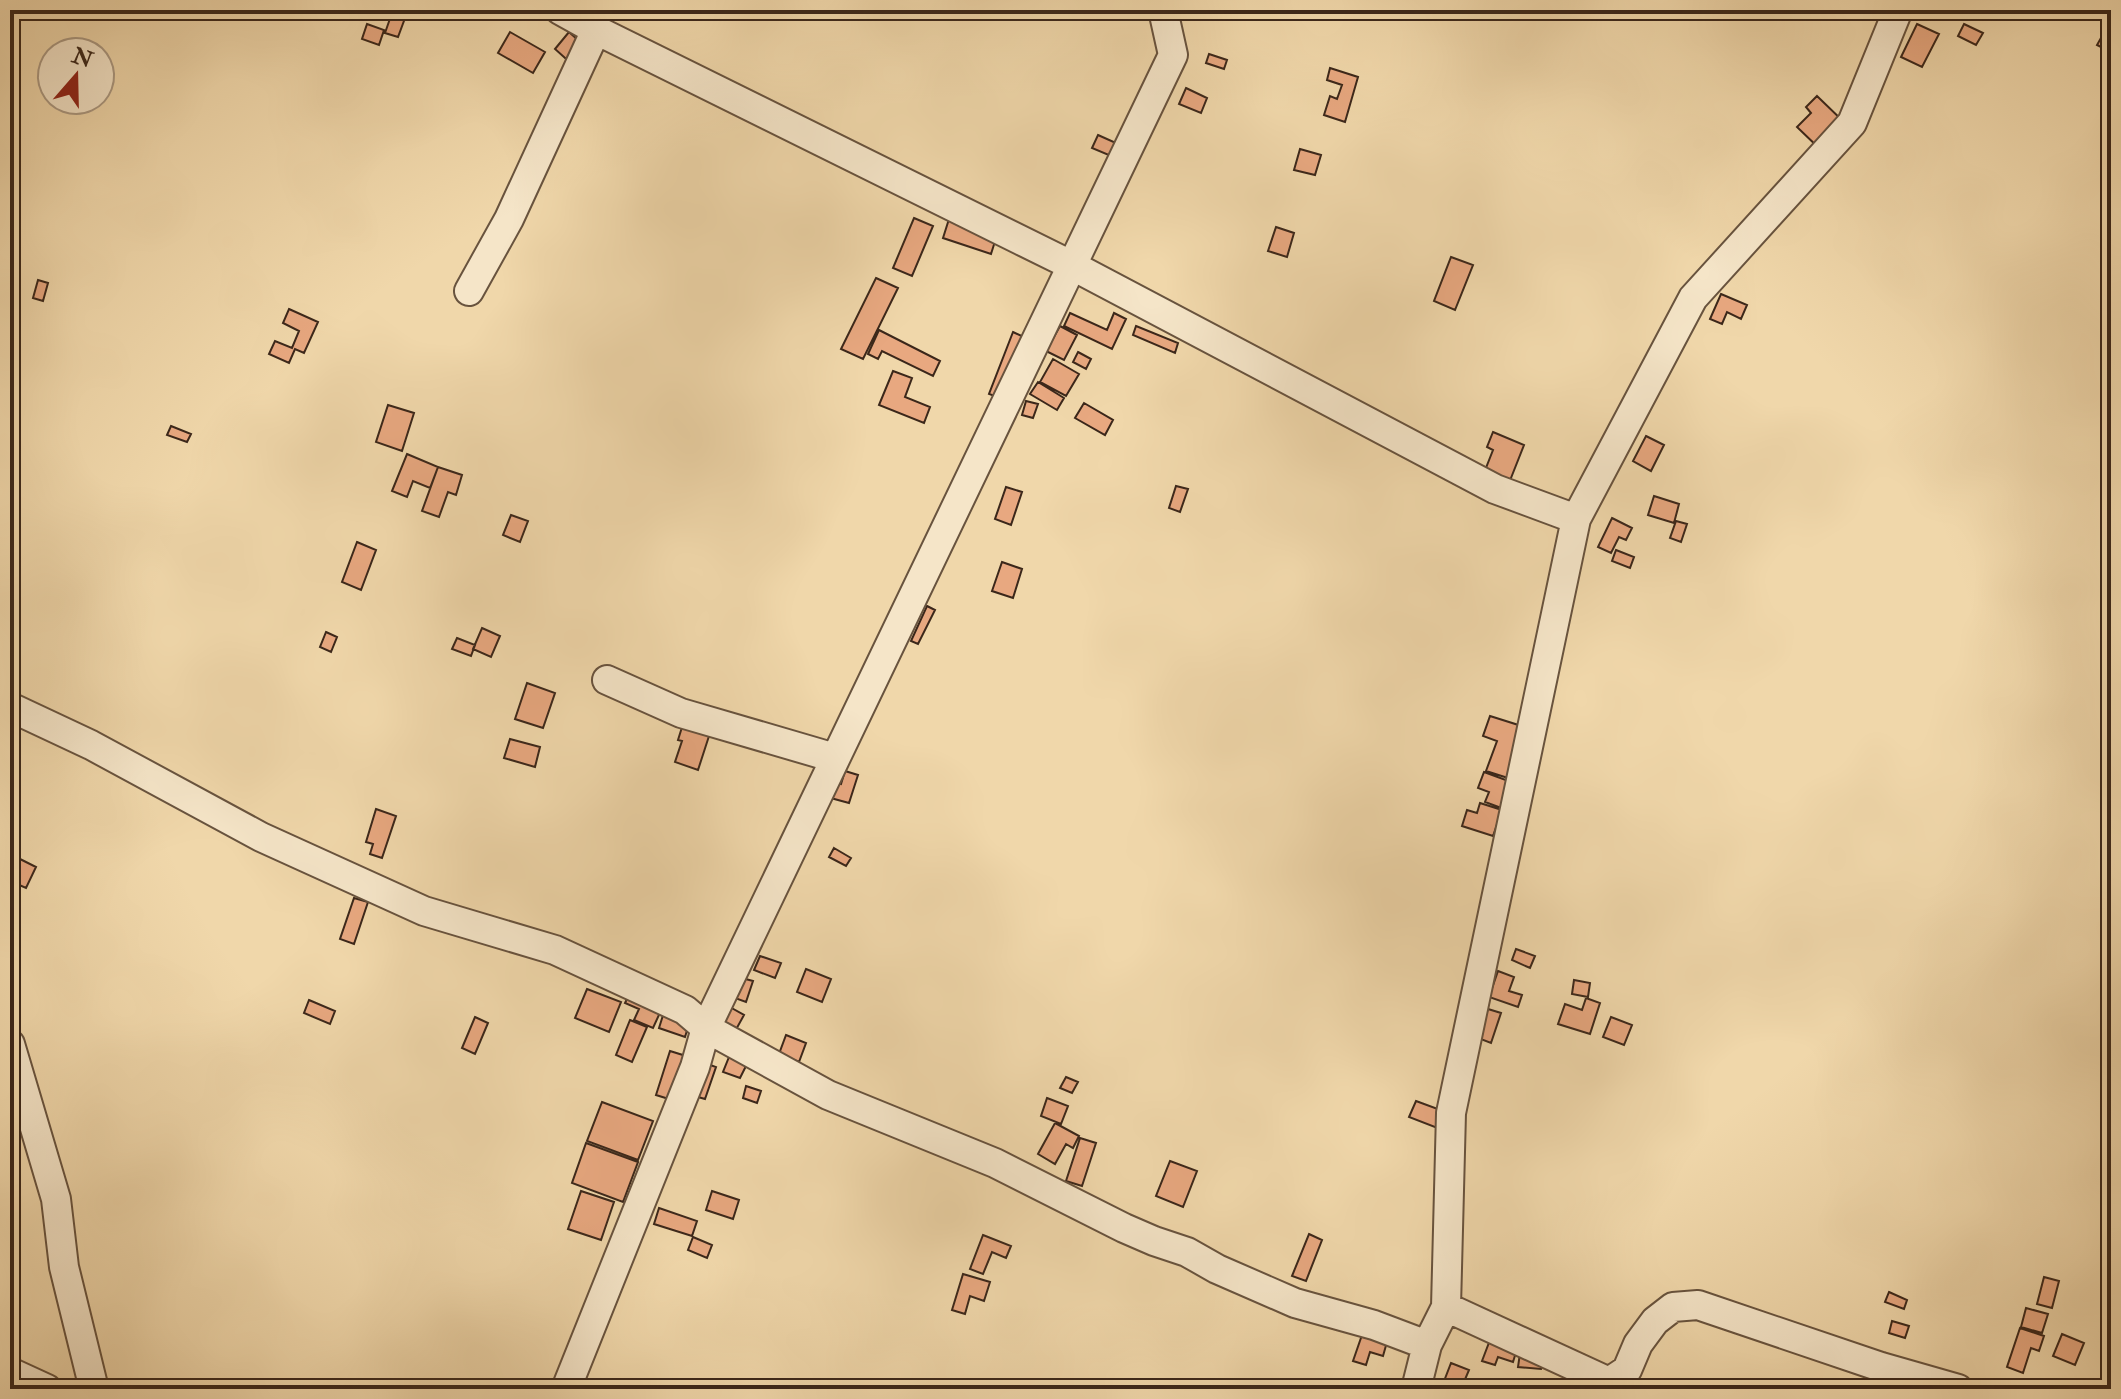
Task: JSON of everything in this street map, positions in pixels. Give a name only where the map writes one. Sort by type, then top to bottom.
[{"type":"street","points":[[560,10],[1073,266],[1495,489],[1576,519]]},
{"type":"street","points":[[566,1389],[695,1067],[706,1028],[1173,55],[1163,10]]},
{"type":"street","points":[[1416,1389],[1427,1345],[1446,1307],[1451,1113],[1576,519],[1693,298],[1852,123],[1898,10]]},
{"type":"street","points":[[469,291],[509,219],[596,30]]},
{"type":"street","points":[[607,680],[681,713],[835,758]]},
{"type":"street","points":[[10,707],[91,745],[261,837],[424,911],[555,950],[685,1010],[706,1028],[828,1095],[995,1163],[1124,1228],[1187,1252],[1230,1275],[1295,1303],[1374,1325],[1427,1345]]},
{"type":"street","points":[[10,1044],[56,1199],[64,1267],[94,1389]]},
{"type":"street","points":[[1446,1307],[1609,1382],[1627,1370],[1638,1344],[1655,1321],[1673,1307],[1698,1305],[1792,1338],[1958,1389]]},
{"type":"street","points":[[10,1372],[47,1389]]},
{"type":"building","points":[[393,10],[408,10],[398,37],[385,33]]},
{"type":"building","points":[[2111,20],[2111,52],[2097,45]]},
{"type":"building","points":[[367,24],[384,30],[379,45],[362,39]]},
{"type":"building","points":[[1917,24],[1939,34],[1922,67],[1901,57]]},
{"type":"building","points":[[1964,24],[1983,33],[1976,45],[1958,36]]},
{"type":"building","points":[[510,32],[545,52],[533,73],[498,53]]},
{"type":"building","points":[[569,32],[588,49],[574,66],[555,49]]},
{"type":"building","points":[[1209,54],[1227,60],[1224,69],[1206,63]]},
{"type":"building","points":[[1330,68],[1358,77],[1345,122],[1324,115],[1330,96],[1337,99],[1342,85],[1327,80]]},
{"type":"building","points":[[1186,88],[1207,98],[1201,113],[1179,104]]},
{"type":"building","points":[[1817,96],[1847,125],[1822,151],[1797,127],[1811,113],[1806,107]]},
{"type":"building","points":[[1098,135],[1116,143],[1111,156],[1092,148]]},
{"type":"building","points":[[1300,149],[1321,155],[1315,175],[1294,170]]},
{"type":"building","points":[[914,218],[933,226],[912,276],[893,268]]},
{"type":"building","points":[[949,219],[997,235],[991,254],[943,238]]},
{"type":"building","points":[[1276,227],[1294,233],[1287,257],[1268,251]]},
{"type":"building","points":[[1451,257],[1473,265],[1455,310],[1434,301]]},
{"type":"building","points":[[876,278],[898,288],[863,359],[841,349]]},
{"type":"building","points":[[38,280],[48,283],[43,301],[33,298]]},
{"type":"building","points":[[1721,294],[1747,305],[1741,319],[1727,312],[1722,324],[1710,319]]},
{"type":"building","points":[[289,309],[318,322],[304,353],[295,349],[289,363],[269,354],[275,341],[292,348],[299,331],[283,323]]},
{"type":"building","points":[[1070,313],[1107,330],[1114,313],[1126,319],[1112,349],[1064,326]]},
{"type":"building","points":[[1060,326],[1077,335],[1064,360],[1046,351]]},
{"type":"building","points":[[1136,326],[1178,343],[1175,353],[1133,335]]},
{"type":"building","points":[[879,330],[940,361],[933,376],[882,351],[878,359],[868,354]]},
{"type":"building","points":[[1013,332],[1026,338],[1003,399],[989,394]]},
{"type":"building","points":[[1078,352],[1091,359],[1086,369],[1073,362]]},
{"type":"building","points":[[1053,359],[1079,374],[1066,396],[1040,382]]},
{"type":"building","points":[[893,371],[912,378],[905,397],[930,407],[924,423],[879,405]]},
{"type":"building","points":[[1038,382],[1064,398],[1057,410],[1030,394]]},
{"type":"building","points":[[1026,401],[1038,404],[1033,418],[1022,415]]},
{"type":"building","points":[[1084,403],[1113,420],[1105,435],[1075,418]]},
{"type":"building","points":[[388,405],[414,413],[402,451],[376,442]]},
{"type":"building","points":[[171,426],[191,434],[187,442],[167,435]]},
{"type":"building","points":[[1493,432],[1524,445],[1509,483],[1484,473],[1493,450],[1487,447]]},
{"type":"building","points":[[1646,436],[1664,445],[1651,471],[1633,461]]},
{"type":"building","points":[[407,454],[438,467],[430,488],[413,481],[407,497],[392,491]]},
{"type":"building","points":[[438,467],[462,475],[456,495],[448,492],[439,517],[422,511]]},
{"type":"building","points":[[1176,486],[1188,489],[1180,512],[1169,508]]},
{"type":"building","points":[[1006,487],[1022,492],[1011,525],[995,519]]},
{"type":"building","points":[[1654,496],[1679,504],[1674,523],[1648,515]]},
{"type":"building","points":[[511,515],[528,521],[520,542],[503,535]]},
{"type":"building","points":[[1612,518],[1632,528],[1626,540],[1619,537],[1611,553],[1598,547]]},
{"type":"building","points":[[1676,521],[1687,524],[1681,542],[1670,538]]},
{"type":"building","points":[[357,542],[376,550],[361,590],[342,582]]},
{"type":"building","points":[[1616,550],[1634,557],[1630,568],[1612,561]]},
{"type":"building","points":[[1002,562],[1022,569],[1013,598],[992,591]]},
{"type":"building","points":[[927,606],[935,610],[918,644],[911,641]]},
{"type":"building","points":[[482,628],[500,636],[491,657],[473,649]]},
{"type":"building","points":[[326,632],[337,637],[331,652],[320,647]]},
{"type":"building","points":[[457,638],[475,645],[471,656],[452,649]]},
{"type":"building","points":[[527,683],[555,693],[543,728],[515,719]]},
{"type":"building","points":[[1490,716],[1528,728],[1511,779],[1486,771],[1497,741],[1483,736]]},
{"type":"building","points":[[683,724],[710,733],[698,770],[675,762],[682,741],[678,740]]},
{"type":"building","points":[[510,739],[540,747],[535,767],[504,758]]},
{"type":"building","points":[[845,771],[858,775],[849,803],[827,797],[832,782],[841,784]]},
{"type":"building","points":[[1484,772],[1514,783],[1504,809],[1485,802],[1489,792],[1478,788]]},
{"type":"building","points":[[1480,803],[1502,810],[1493,836],[1462,826],[1467,810],[1477,813]]},
{"type":"building","points":[[376,809],[396,816],[382,858],[370,854],[373,844],[366,842]]},
{"type":"building","points":[[834,848],[851,858],[846,866],[829,857]]},
{"type":"building","points":[[20,859],[36,867],[26,888],[10,881]]},
{"type":"building","points":[[354,898],[368,902],[354,944],[340,939]]},
{"type":"building","points":[[1516,949],[1535,956],[1530,968],[1512,960]]},
{"type":"building","points":[[760,956],[781,963],[775,978],[754,970]]},
{"type":"building","points":[[806,969],[831,979],[822,1002],[797,992]]},
{"type":"building","points":[[1498,971],[1514,977],[1509,991],[1522,995],[1518,1007],[1489,997]]},
{"type":"building","points":[[738,977],[753,981],[746,1002],[732,997]]},
{"type":"building","points":[[1574,980],[1590,983],[1588,997],[1572,994]]},
{"type":"building","points":[[587,989],[621,1002],[609,1032],[575,1018]]},
{"type":"building","points":[[630,993],[663,1006],[653,1028],[634,1020],[639,1009],[625,1003]]},
{"type":"building","points":[[1586,998],[1600,1003],[1590,1034],[1558,1024],[1565,1004],[1582,1010]]},
{"type":"building","points":[[309,1000],[335,1011],[330,1024],[304,1013]]},
{"type":"building","points":[[728,1006],[744,1015],[733,1035],[717,1026]]},
{"type":"building","points":[[1488,1009],[1501,1013],[1491,1043],[1478,1038]]},
{"type":"building","points":[[664,1012],[690,1021],[685,1037],[659,1028]]},
{"type":"building","points":[[475,1017],[488,1023],[475,1054],[462,1048]]},
{"type":"building","points":[[1611,1017],[1632,1025],[1624,1045],[1603,1037]]},
{"type":"building","points":[[630,1020],[647,1027],[632,1062],[616,1055]]},
{"type":"building","points":[[786,1035],[806,1043],[799,1062],[779,1054]]},
{"type":"building","points":[[670,1051],[686,1056],[672,1100],[656,1095]]},
{"type":"building","points":[[729,1057],[747,1064],[740,1078],[723,1072]]},
{"type":"building","points":[[702,1062],[716,1067],[705,1099],[691,1095]]},
{"type":"building","points":[[1066,1077],[1078,1082],[1072,1093],[1060,1088]]},
{"type":"building","points":[[746,1086],[761,1091],[757,1103],[743,1098]]},
{"type":"building","points":[[1047,1098],[1068,1106],[1061,1124],[1041,1116]]},
{"type":"building","points":[[1416,1101],[1446,1112],[1440,1129],[1409,1117]]},
{"type":"building","points":[[602,1102],[653,1121],[638,1160],[587,1141]]},
{"type":"building","points":[[1055,1123],[1079,1136],[1073,1148],[1066,1144],[1055,1164],[1038,1154]]},
{"type":"building","points":[[1080,1138],[1096,1143],[1082,1186],[1066,1181]]},
{"type":"building","points":[[586,1143],[638,1162],[623,1202],[572,1183]]},
{"type":"building","points":[[1170,1161],[1197,1171],[1183,1207],[1156,1196]]},
{"type":"building","points":[[581,1191],[614,1202],[601,1240],[568,1229]]},
{"type":"building","points":[[712,1191],[739,1200],[733,1219],[706,1210]]},
{"type":"building","points":[[659,1208],[697,1221],[692,1236],[654,1224]]},
{"type":"building","points":[[1309,1234],[1322,1240],[1306,1281],[1292,1276]]},
{"type":"building","points":[[983,1235],[1011,1246],[1006,1258],[992,1252],[983,1274],[970,1269]]},
{"type":"building","points":[[693,1237],[712,1245],[707,1258],[688,1250]]},
{"type":"building","points":[[963,1274],[990,1282],[984,1301],[970,1296],[965,1314],[952,1310]]},
{"type":"building","points":[[2044,1277],[2059,1281],[2052,1308],[2037,1304]]},
{"type":"building","points":[[1889,1292],[1907,1300],[1904,1309],[1885,1302]]},
{"type":"building","points":[[2026,1308],[2048,1314],[2042,1333],[2021,1327]]},
{"type":"building","points":[[1892,1321],[1909,1326],[1905,1338],[1889,1333]]},
{"type":"building","points":[[2020,1328],[2044,1336],[2039,1351],[2031,1348],[2023,1373],[2007,1367]]},
{"type":"building","points":[[2062,1334],[2084,1343],[2075,1365],[2053,1356]]},
{"type":"building","points":[[1362,1335],[1387,1342],[1383,1356],[1370,1352],[1366,1365],[1353,1361]]},
{"type":"building","points":[[1490,1340],[1517,1349],[1513,1362],[1498,1357],[1495,1365],[1482,1361]]},
{"type":"building","points":[[1520,1353],[1543,1356],[1541,1369],[1518,1367]]},
{"type":"building","points":[[1451,1363],[1469,1370],[1461,1389],[1441,1389]]}]
